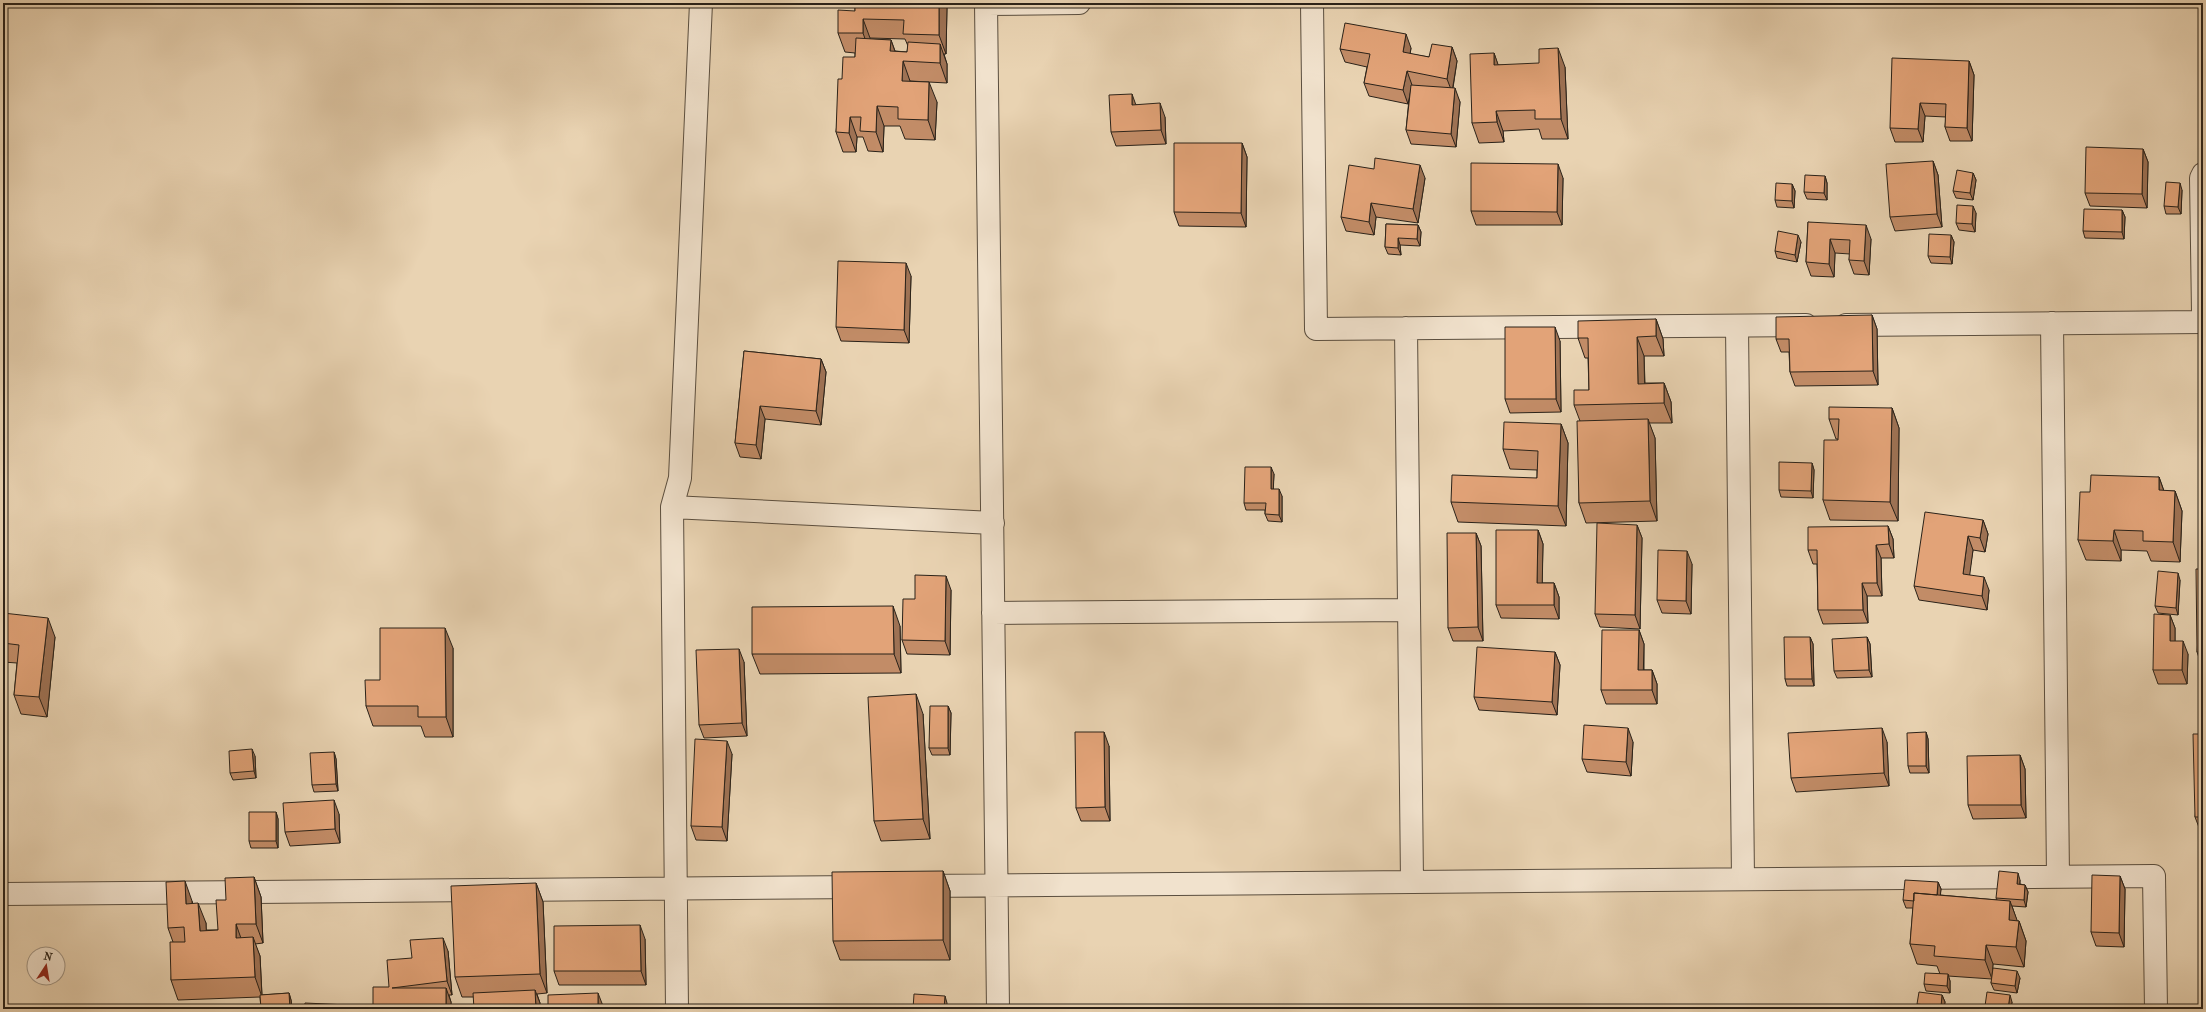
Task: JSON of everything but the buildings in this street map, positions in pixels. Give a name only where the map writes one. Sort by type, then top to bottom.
[{"type":"street","points":[[677,1009],[672,507],[680,478],[700,3]]},
{"type":"street","points":[[998,1009],[986,3],[1079,3]]},
{"type":"street","points":[[1312,3],[1316,329],[2203,322]]},
{"type":"street","points":[[2203,174],[2201,178],[2203,312]]},
{"type":"street","points":[[2052,323],[2058,876]]},
{"type":"street","points":[[1737,326],[1743,879]]},
{"type":"street","points":[[1406,328],[1412,882]]},
{"type":"street","points":[[672,507],[992,523]]},
{"type":"street","points":[[993,613],[1409,610]]},
{"type":"street","points":[[3,894],[2154,876],[2156,1009]]}]
